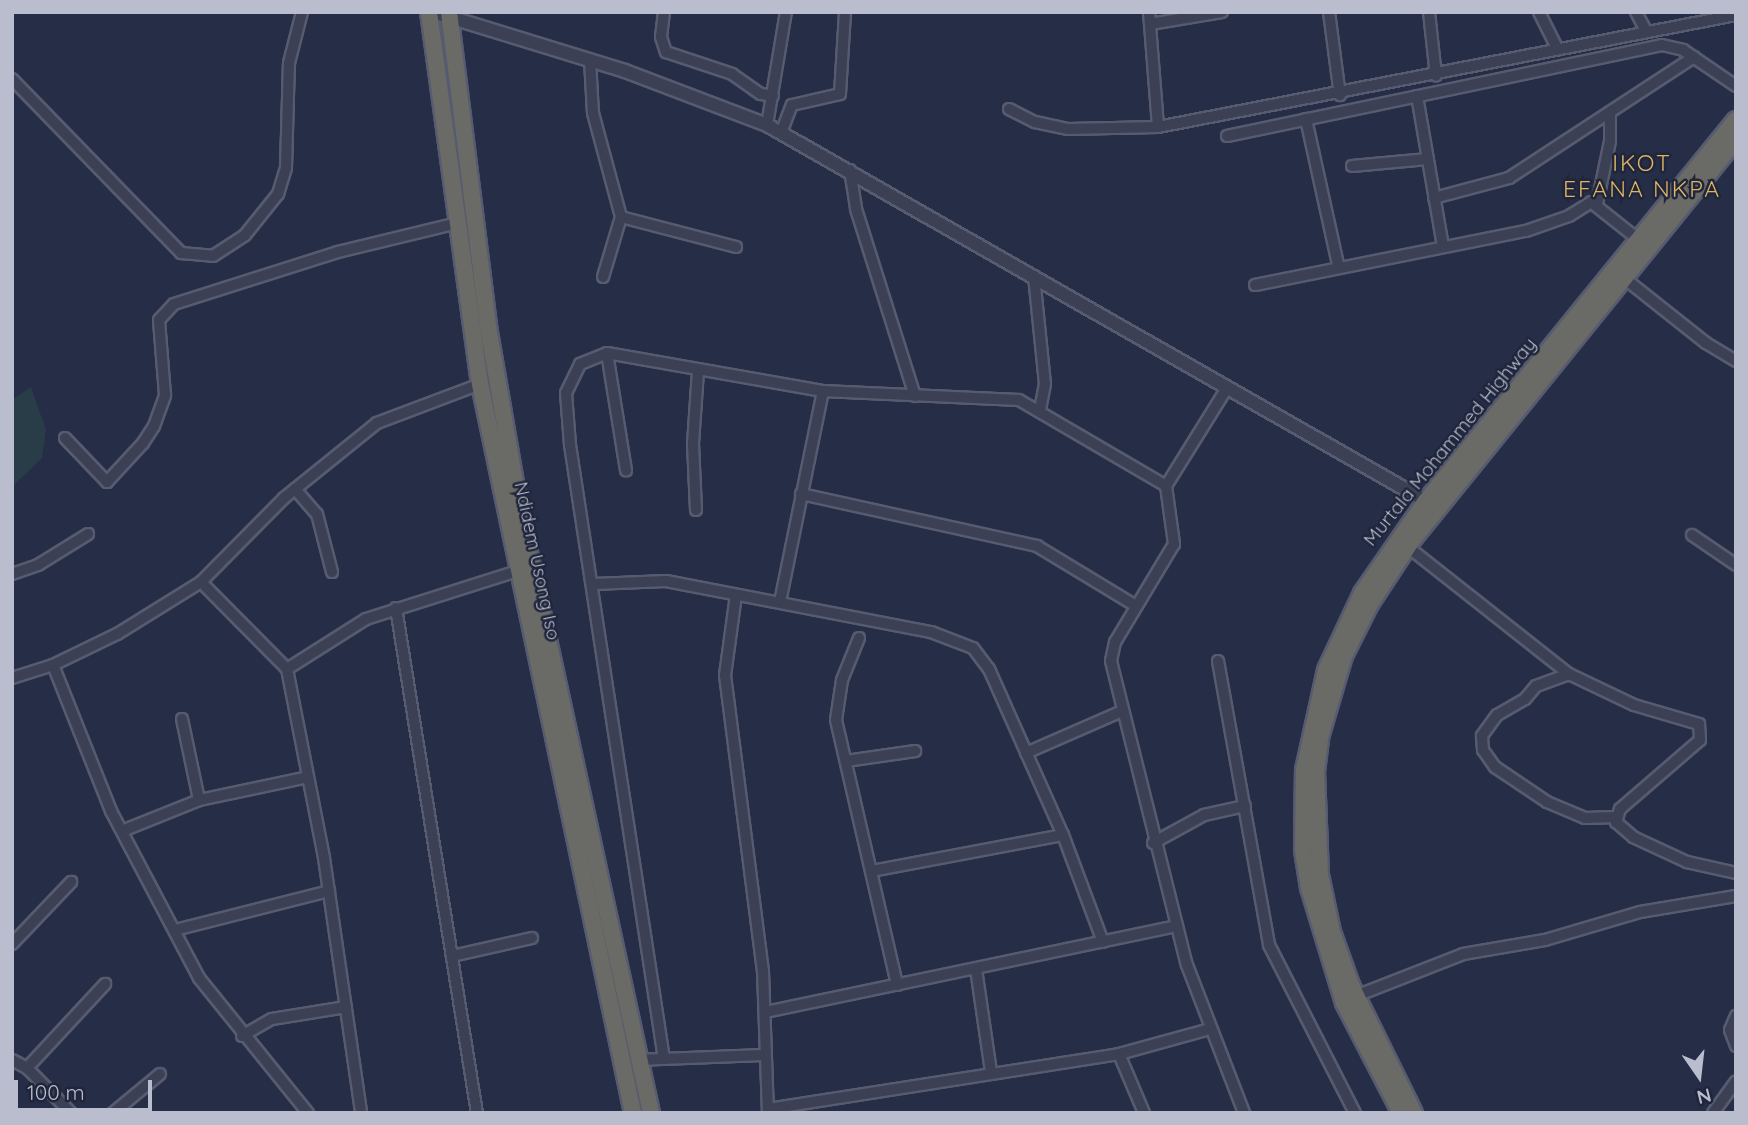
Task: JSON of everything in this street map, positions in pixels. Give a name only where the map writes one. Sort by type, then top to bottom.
[{"type":"highway","name":"Ndidem Usong Iso","points":[[431,12],[480,384],[517,572],[633,1113]]},
{"type":"highway","name":"Ndidem Usong Iso","points":[[450,14],[489,332],[520,511],[651,1113]]},
{"type":"highway","name":"Murtala Mohammed Highway","points":[[1401,1113],[1344,1003],[1325,952],[1303,849],[1304,770],[1326,670],[1362,593],[1426,501],[1736,120]]},
{"type":"highway","name":"Murtala Mohammed Highway","points":[[1414,1113],[1356,996],[1332,932],[1320,875],[1316,821],[1321,734],[1344,656],[1370,604],[1408,547],[1736,140]]},
{"type":"street","points":[[12,79],[181,253],[213,256],[245,235],[278,194],[286,167],[289,63],[302,12]]},
{"type":"street","points":[[431,12],[450,14],[590,60],[767,125],[1426,501]]},
{"type":"street","points":[[664,12],[661,37],[666,52],[732,74],[761,94],[773,96]]},
{"type":"street","points":[[767,125],[786,12]]},
{"type":"street","points":[[781,133],[792,104],[840,94],[845,12]]},
{"type":"street","points":[[1149,12],[1150,71],[1158,127]]},
{"type":"street","points":[[1150,24],[1222,12]]},
{"type":"street","points":[[1329,12],[1340,95]]},
{"type":"street","points":[[1429,12],[1436,76]]},
{"type":"street","points":[[1539,12],[1558,50]]},
{"type":"street","points":[[1636,12],[1646,31]]},
{"type":"street","points":[[1009,109],[1035,122],[1068,129],[1158,127],[1340,95],[1646,31],[1736,15]]},
{"type":"street","points":[[1227,136],[1662,45],[1693,57],[1736,86]]},
{"type":"street","points":[[1434,198],[1510,178],[1693,57]]},
{"type":"street","points":[[590,60],[593,113],[621,217],[603,277]]},
{"type":"street","points":[[1417,96],[1443,247]]},
{"type":"street","points":[[1597,204],[1610,141],[1610,113]]},
{"type":"street","points":[[1306,119],[1338,265]]},
{"type":"street","points":[[1352,166],[1428,159]]},
{"type":"street","points":[[850,170],[856,209],[915,396]]},
{"type":"street","points":[[1255,285],[1338,265],[1526,231],[1562,219],[1587,203],[1597,204],[1639,240]]},
{"type":"street","points":[[621,217],[736,247]]},
{"type":"street","points":[[65,438],[107,482],[143,443],[154,426],[164,396],[159,320],[174,304],[338,252],[458,223]]},
{"type":"street","points":[[1034,276],[1045,384],[1040,410]]},
{"type":"street","points":[[1624,278],[1706,343],[1736,361]]},
{"type":"street","points":[[664,1059],[626,832],[566,393],[580,364],[607,352],[698,371],[823,391],[1006,398],[1040,410],[1166,486]]},
{"type":"street","points":[[607,352],[626,470]]},
{"type":"street","points":[[696,510],[693,444],[698,371]]},
{"type":"street","points":[[15,675],[53,665],[117,634],[201,582],[295,489],[377,423],[480,384]]},
{"type":"street","points":[[1227,388],[1166,486],[1174,544],[1111,652],[1153,843],[1210,1029],[1244,1113]]},
{"type":"street","points":[[780,602],[823,391]]},
{"type":"street","points":[[295,489],[317,514],[332,572]]},
{"type":"street","points":[[801,494],[1037,546],[1136,606]]},
{"type":"street","points":[[12,574],[38,565],[88,534]]},
{"type":"street","points":[[1692,535],[1736,565]]},
{"type":"street","points":[[1408,547],[1569,674],[1598,691],[1693,720],[1702,729],[1700,740],[1616,817],[1585,818],[1556,806],[1515,784],[1483,750],[1482,736],[1497,715],[1525,699],[1536,686],[1569,674]]},
{"type":"street","points":[[287,669],[344,630],[396,608],[517,572]]},
{"type":"street","points":[[594,584],[653,580],[931,632],[973,648],[989,669],[1063,835],[1103,942]]},
{"type":"street","points":[[201,582],[287,669],[329,891],[361,1113]]},
{"type":"street","points":[[736,595],[726,675],[765,1012],[763,1055],[768,1111],[991,1072],[1119,1055],[1210,1029]]},
{"type":"street","points":[[396,608],[477,1113]]},
{"type":"street","points":[[859,638],[835,705],[897,985]]},
{"type":"street","points":[[1218,662],[1269,945],[1355,1113]]},
{"type":"street","points":[[53,665],[122,831],[199,978],[242,1036],[308,1113]]},
{"type":"street","points":[[1026,753],[1122,711]]},
{"type":"street","points":[[182,719],[199,800]]},
{"type":"street","points":[[846,761],[915,751]]},
{"type":"street","points":[[122,831],[199,800],[309,777]]},
{"type":"street","points":[[1153,843],[1204,815],[1245,806]]},
{"type":"street","points":[[1616,817],[1618,826],[1633,837],[1687,862],[1736,873]]},
{"type":"street","points":[[872,872],[1063,835]]},
{"type":"street","points":[[12,944],[71,882]]},
{"type":"street","points":[[175,930],[329,891]]},
{"type":"street","points":[[1356,996],[1463,954],[1545,940],[1640,912],[1736,896]]},
{"type":"street","points":[[765,1012],[1177,926]]},
{"type":"street","points":[[452,956],[532,938]]},
{"type":"street","points":[[976,969],[991,1072]]},
{"type":"street","points":[[27,1068],[105,984]]},
{"type":"street","points":[[242,1036],[272,1019],[346,1007]]},
{"type":"street","points":[[1736,1016],[1730,1030],[1736,1046]]},
{"type":"street","points":[[623,1061],[763,1055]]},
{"type":"street","points":[[1119,1055],[1144,1113]]},
{"type":"street","points":[[12,1060],[27,1068],[71,1113]]},
{"type":"street","points":[[113,1113],[160,1074]]},
{"type":"street","points":[[1713,1113],[1736,1081]]},
{"type":"shaded area","points":[[31,387],[46,430],[42,458],[12,487],[12,400]]},
{"type":"district","name":"IKOT EFANA NKPA","points":[[1642,176]]}]
